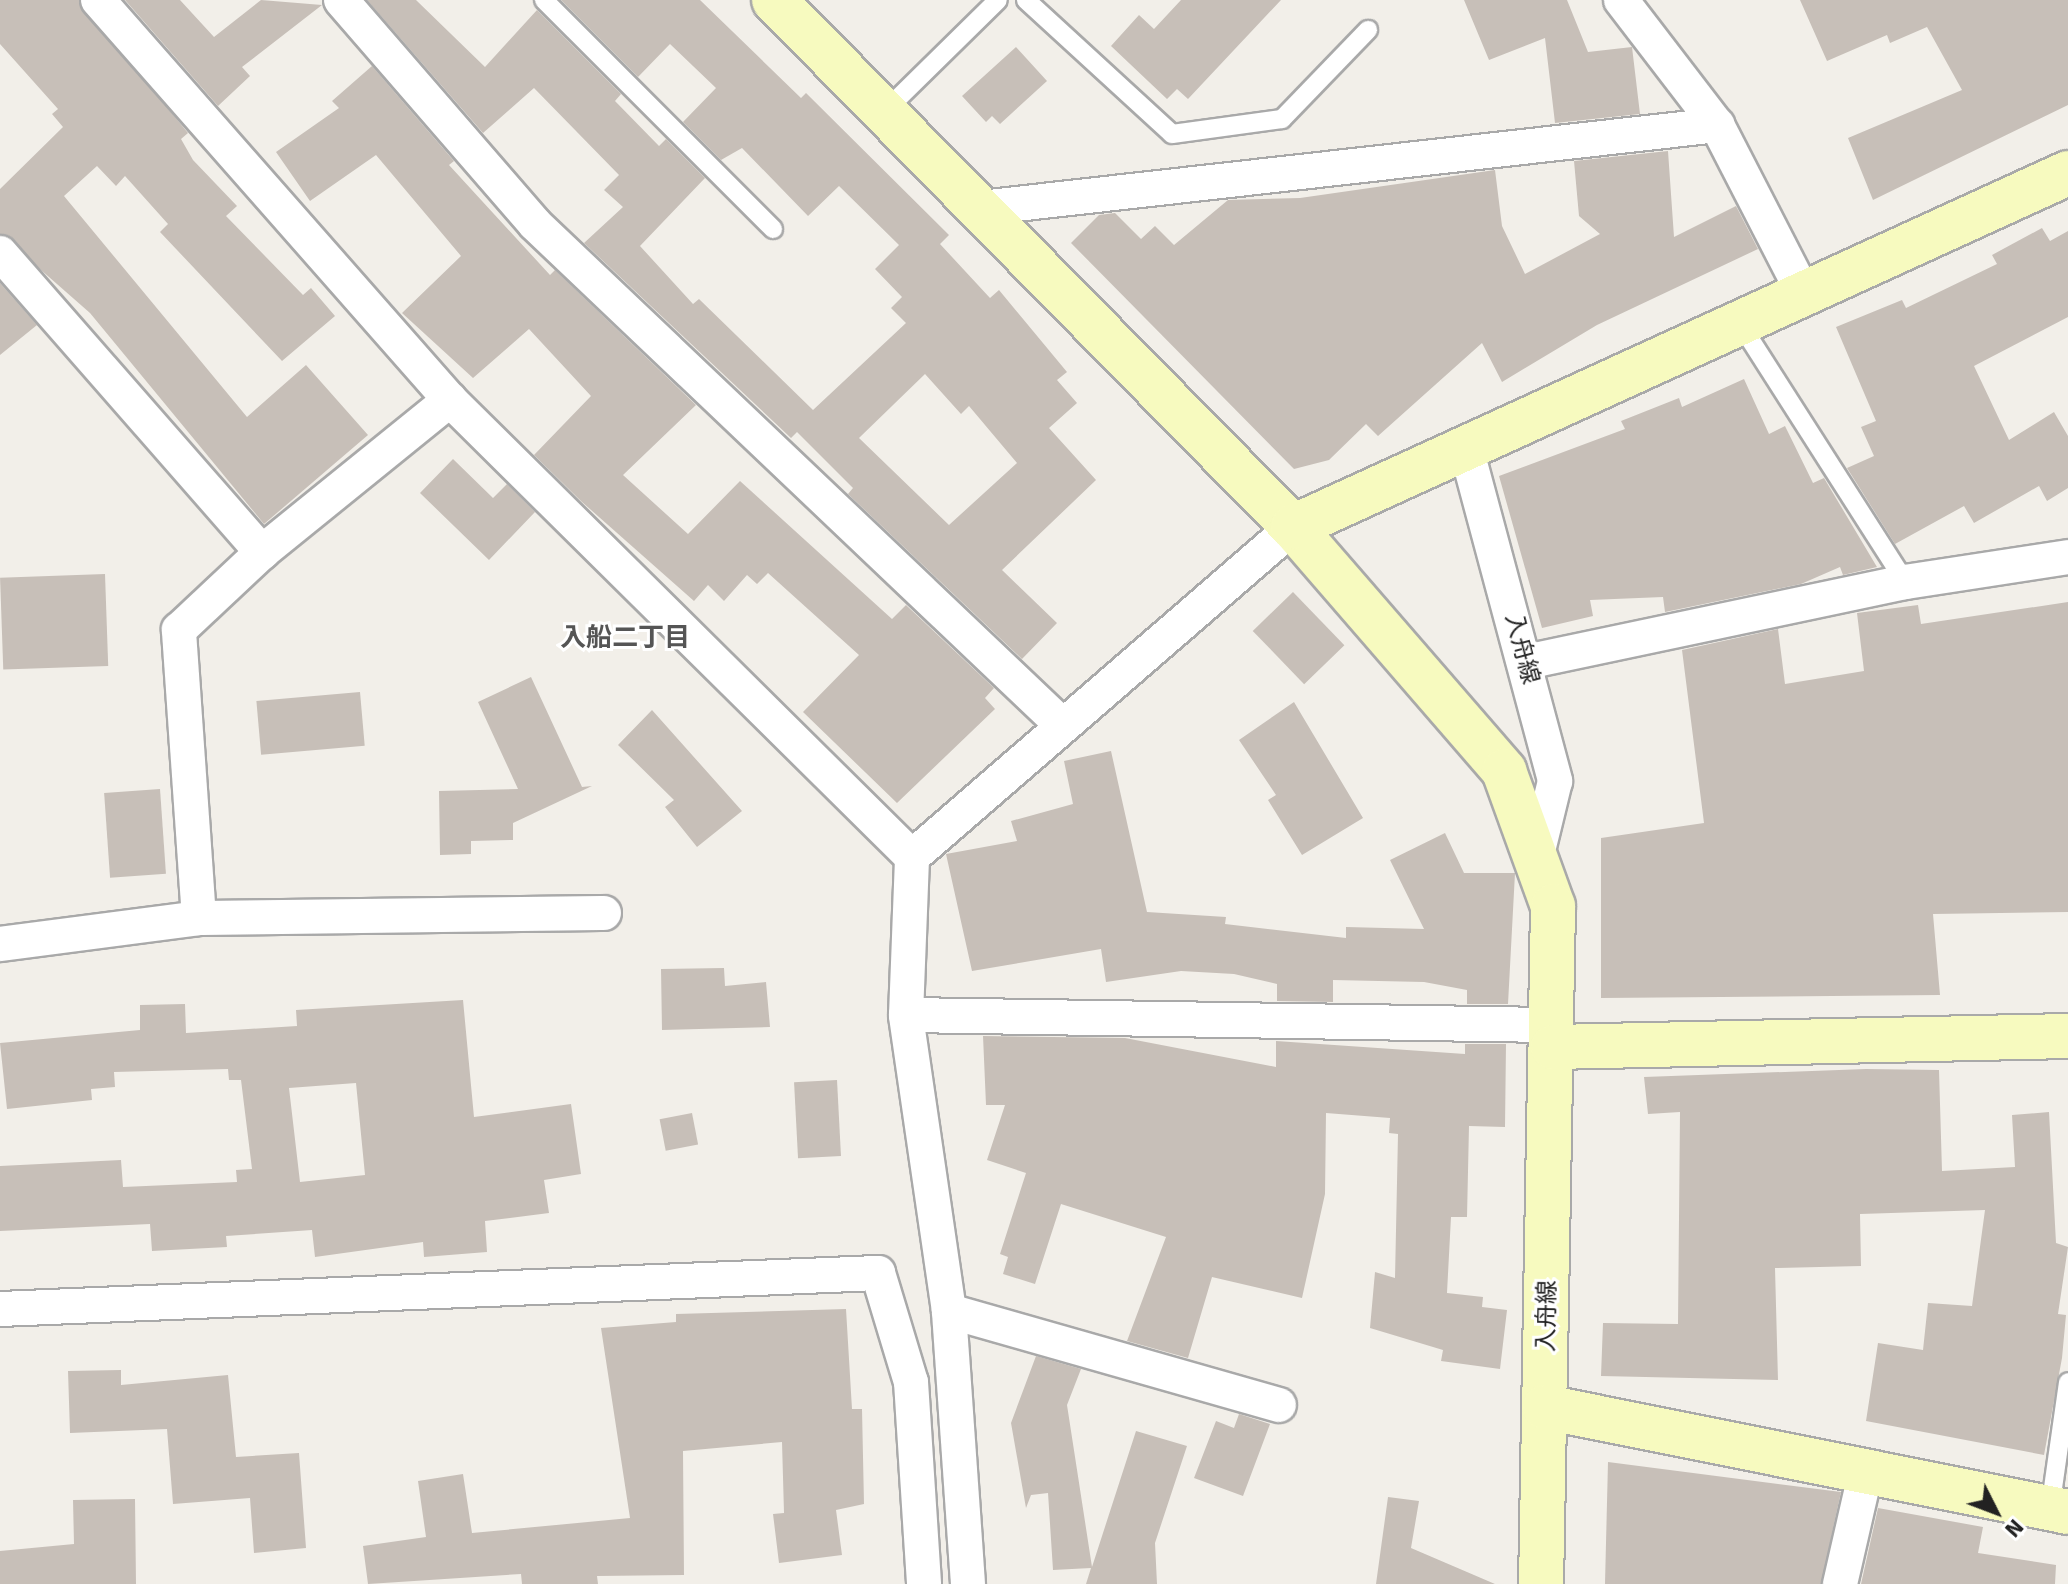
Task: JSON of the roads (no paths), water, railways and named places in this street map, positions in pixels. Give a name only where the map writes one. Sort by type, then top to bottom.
[{"type":"street","points":[[98,0],[450,400],[912,857]]},
{"type":"street","points":[[341,0],[535,224],[1061,724]]},
{"type":"street","name":"入舟線","points":[[774,0],[1293,527],[1504,771],[1538,851],[1553,906],[1541,1584]]},
{"type":"street","points":[[1621,0],[1717,125],[1803,292]]},
{"type":"street","points":[[981,208],[1717,125]]},
{"type":"street","points":[[968,1584],[949,1311],[906,1015],[912,857],[1061,724],[1293,527],[2068,173]]},
{"type":"street","points":[[0,253],[262,552]]},
{"type":"street","points":[[199,918],[179,630],[262,552],[450,400]]},
{"type":"street","name":"入舟線","points":[[1466,448],[1526,662],[1555,781],[1538,851]]},
{"type":"street","points":[[1526,662],[1905,582],[2068,557]]},
{"type":"street","points":[[0,944],[199,918],[604,913]]},
{"type":"street","points":[[906,1015],[1551,1036],[2068,1036]]},
{"type":"street","points":[[0,1309],[878,1273],[911,1382],[924,1584]]},
{"type":"street","points":[[949,1311],[1279,1405]]},
{"type":"street","points":[[1545,1407],[1865,1475],[2059,1511]]},
{"type":"street","points":[[1840,1584],[1865,1475]]},
{"type":"lane","points":[[544,0],[773,229]]},
{"type":"lane","points":[[885,111],[998,0]]},
{"type":"lane","points":[[1026,0],[1172,134],[1282,119],[1368,30]]},
{"type":"lane","points":[[1739,322],[1905,582]]},
{"type":"lane","points":[[2059,1511],[2068,1382]]},
{"type":"district","name":"入船二丁目","points":[[625,639]]}]
